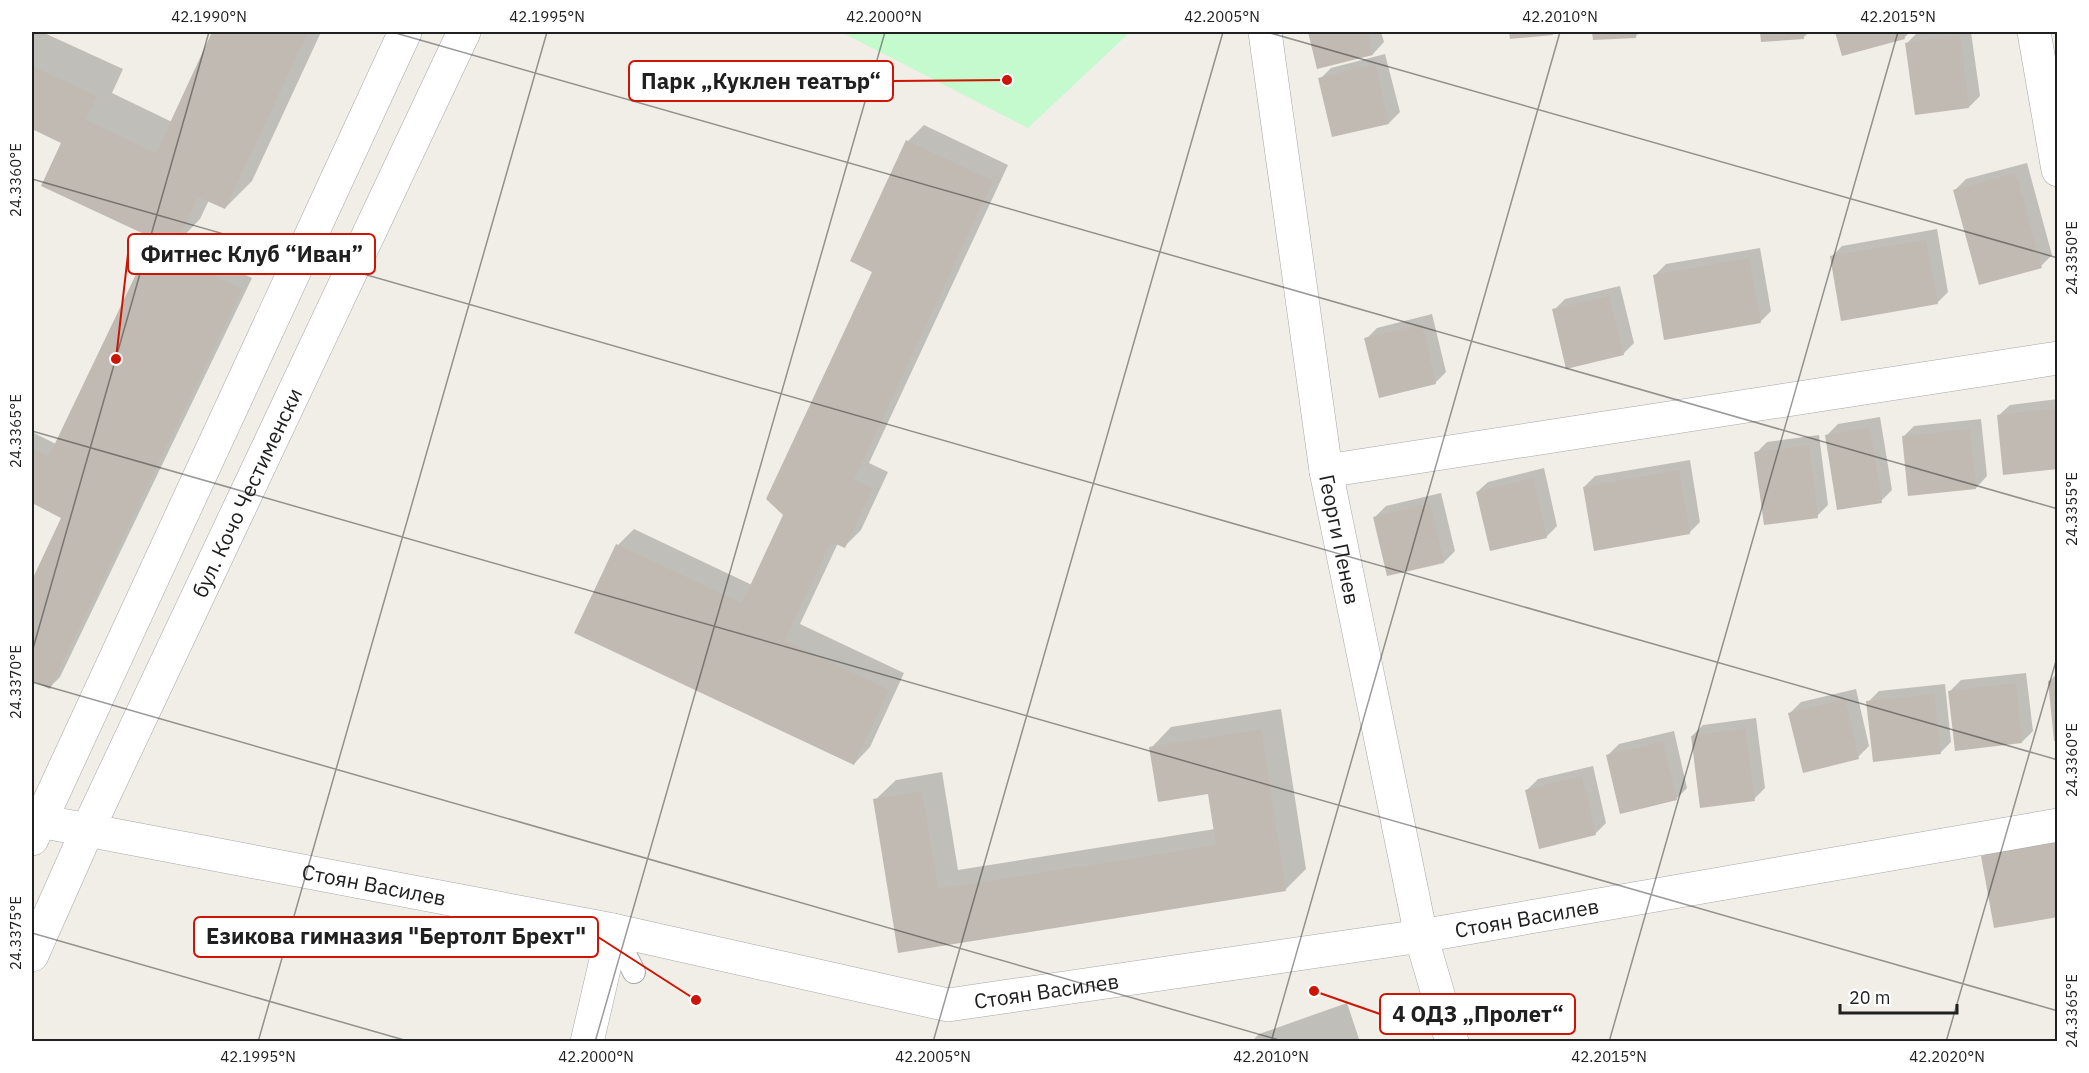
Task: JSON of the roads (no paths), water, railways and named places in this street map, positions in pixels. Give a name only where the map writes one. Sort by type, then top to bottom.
[{"type":"street","points":[[36,830],[405,32]]},
{"type":"street","name":"бул. Кочо Честименски","points":[[32,955],[87,831],[464,32]]},
{"type":"street","name":"Георги Пенев","points":[[1264,32],[1326,471],[1421,936],[1452,1041]]},
{"type":"street","points":[[2034,32],[2058,170]]},
{"type":"street","points":[[1326,471],[2058,358]]},
{"type":"street","name":"Стоян Василев","points":[[36,830],[87,831],[613,930],[948,1005],[1421,936],[2058,825]]},
{"type":"street","points":[[587,1041],[613,930]]},
{"type":"lane","points":[[613,930],[634,972]]},
{"type":"place","name":"Парк „Куклен театър“","points":[[1007,80]]},
{"type":"place","name":"Фитнес Клуб “Иван”","points":[[116,359]]},
{"type":"place","name":"4 ОДЗ „Пролет“","points":[[1314,991]]},
{"type":"place","name":"Езикова гимназия \"Бертолт Брехт\"","points":[[696,1000]]}]
